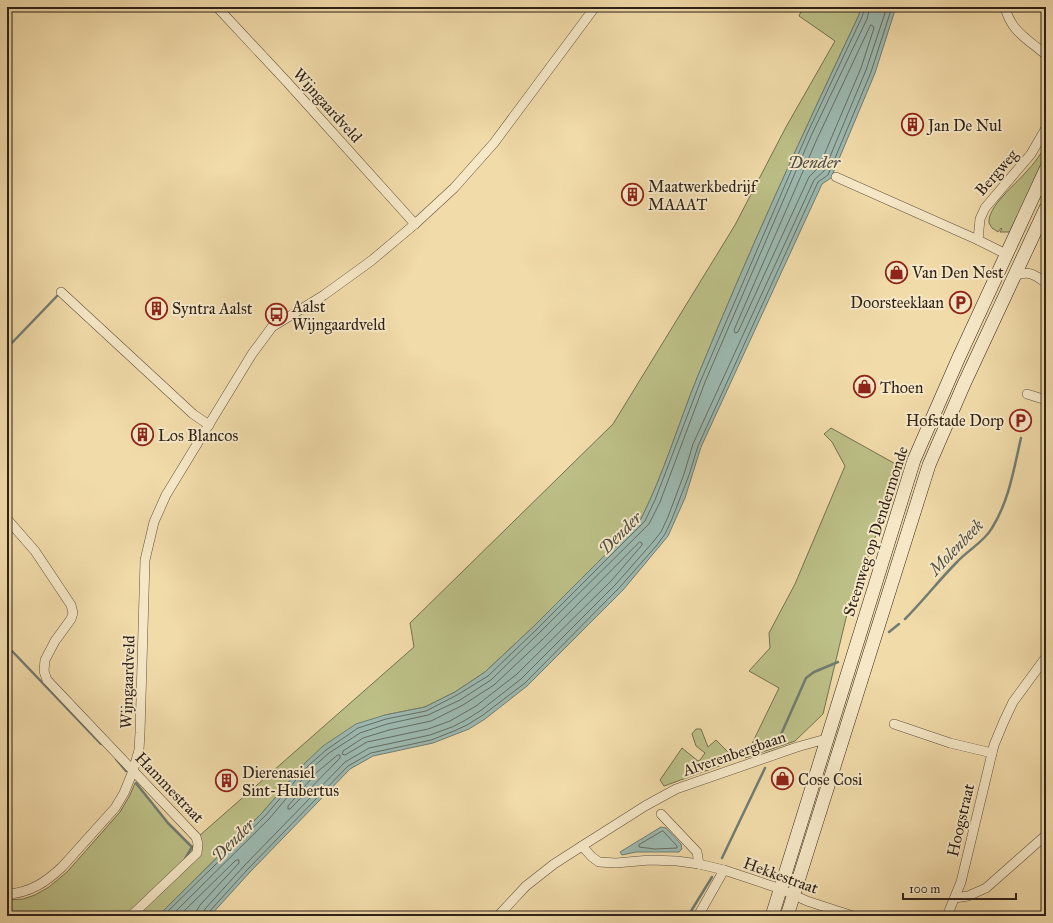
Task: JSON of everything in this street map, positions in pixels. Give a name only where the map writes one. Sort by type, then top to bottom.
[{"type":"main road","name":"Steenweg op Dendermonde","points":[[772,916],[914,460],[1006,254],[1046,169]]},
{"type":"main road","name":"Steenweg op Dendermonde","points":[[787,916],[929,465],[1046,208]]},
{"type":"main road","points":[[1006,254],[1010,256],[1018,256],[1022,254],[1030,243]]},
{"type":"main road","points":[[1006,254],[1010,262],[1012,280]]},
{"type":"street","name":"Wijngaardveld","points":[[217,7],[415,224]]},
{"type":"street","name":"Wijngaardveld","points":[[7,894],[21,893],[45,882],[62,867],[115,808],[124,793],[133,772],[139,750],[144,578],[149,541],[154,522],[166,495],[252,354],[272,327],[330,291],[371,261],[415,224],[454,188],[494,143],[595,7]]},
{"type":"street","points":[[1005,7],[1009,20],[1015,29],[1046,55]]},
{"type":"street","name":"Bergweg","points":[[978,240],[980,220],[985,208],[1031,154],[1046,128]]},
{"type":"street","points":[[836,177],[978,240],[1006,254]]},
{"type":"street","points":[[1012,280],[1023,272],[1032,273],[1046,283]]},
{"type":"street","points":[[61,292],[193,414],[209,425]]},
{"type":"street","points":[[1027,394],[1046,400]]},
{"type":"street","name":"Hammestraat","points":[[7,519],[35,551],[71,605],[73,613],[71,619],[45,660],[44,671],[46,680],[196,836],[198,844],[197,853],[131,916]]},
{"type":"street","name":"Hoogstraat","points":[[947,916],[961,882],[992,752],[1013,702],[1046,656]]},
{"type":"street","points":[[894,724],[950,743],[992,752]]},
{"type":"street","name":"Alverenbergbaan","points":[[582,846],[676,789],[797,746],[826,739]]},
{"type":"street","points":[[662,814],[697,852],[699,864]]},
{"type":"street","points":[[955,898],[968,896],[986,888],[1046,835]]},
{"type":"street","points":[[498,916],[526,886],[554,864],[582,846]]},
{"type":"street","name":"Hekkestraat","points":[[582,846],[599,862],[607,863],[650,860],[699,864],[724,870],[781,888],[794,896],[834,913],[853,916]]},
{"type":"street","points":[[698,916],[724,870]]},
{"type":"green space","points":[[803,7],[861,7],[859,15],[735,286],[697,378],[664,467],[641,519],[532,628],[485,672],[455,692],[425,707],[385,715],[305,763],[262,813],[158,916],[7,916],[7,900],[23,899],[35,895],[49,887],[67,872],[120,812],[135,783],[168,823],[192,847],[199,836],[414,647],[410,623],[613,424],[735,225],[786,127],[835,41],[799,16]]},
{"type":"green space","points":[[1046,145],[1046,161],[1012,232],[1000,232],[1002,229],[1001,228],[998,232],[992,228],[989,223],[993,210],[1003,196],[1032,166]]},
{"type":"green space","points":[[831,428],[901,467],[847,614],[823,714],[795,741],[745,758],[779,688],[749,671],[770,648],[769,633],[795,584],[845,466],[832,442],[824,434]]},
{"type":"green space","points":[[696,729],[701,729],[708,747],[716,740],[736,760],[664,786],[660,780],[682,748],[698,761],[705,753],[696,746],[692,734]]},
{"type":"water","name":"Dender","points":[[861,7],[896,7],[875,73],[831,178],[822,184],[701,447],[685,498],[668,536],[623,590],[527,686],[485,719],[469,729],[433,743],[373,756],[350,769],[250,872],[210,916],[158,916],[262,813],[305,763],[323,746],[356,724],[385,715],[425,707],[455,692],[485,672],[532,628],[641,519],[664,467],[697,378],[735,286],[859,15]]},
{"type":"water","points":[[661,827],[666,828],[681,844],[682,849],[679,852],[636,852],[622,855],[620,852]]},
{"type":"waterway","points":[[7,348],[57,296]]},
{"type":"waterway","name":"Molenbeek","points":[[905,619],[950,569],[989,533],[998,518],[1007,496],[1021,438]]},
{"type":"waterway","name":"Molenbeek","points":[[889,632],[899,624]]},
{"type":"waterway","points":[[7,653],[12,651],[101,744]]},
{"type":"waterway","points":[[779,739],[806,678],[814,672],[838,662]]},
{"type":"waterway","points":[[116,759],[126,771]]},
{"type":"waterway","points":[[722,858],[765,768]]},
{"type":"waterway","points":[[136,783],[168,823],[192,847],[185,859]]},
{"type":"waterway","points":[[688,916],[712,877]]},
{"type":"place","name":"Jan De Nul","points":[[913,125]]},
{"type":"place","name":"Maatwerkbedrijf MAAAT","points":[[632,195]]},
{"type":"place","name":"Van Den Nest","points":[[896,272]]},
{"type":"place","name":"Doorsteeklaan","points":[[960,302]]},
{"type":"place","name":"Syntra Aalst","points":[[157,308]]},
{"type":"place","name":"Aalst Wijngaardveld","points":[[277,315]]},
{"type":"place","name":"Thoen","points":[[864,387]]},
{"type":"place","name":"Hofstade Dorp","points":[[1020,420]]},
{"type":"place","name":"Los Blancos","points":[[142,435]]},
{"type":"place","name":"Cose Cosi","points":[[783,779]]},
{"type":"place","name":"Dierenasiel Sint-Hubertus","points":[[227,781]]}]
